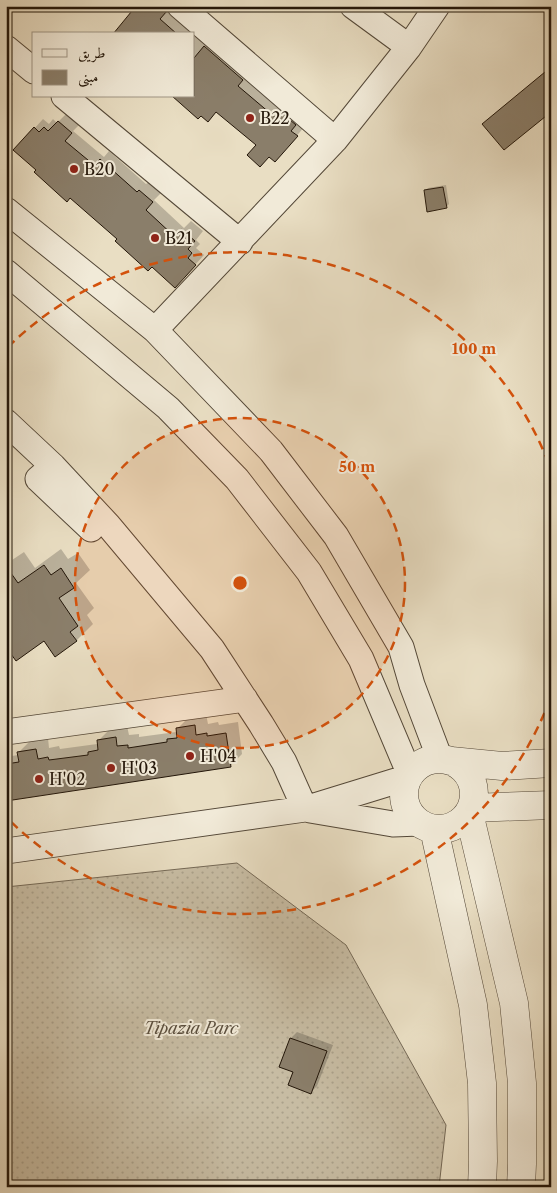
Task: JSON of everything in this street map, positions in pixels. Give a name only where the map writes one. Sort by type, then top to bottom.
[{"type":"street","points":[[180,6],[334,140]]},
{"type":"street","points":[[353,6],[409,47]]},
{"type":"street","points":[[155,330],[240,242],[334,140],[409,47],[437,6]]},
{"type":"street","points":[[6,48],[32,69]]},
{"type":"street","points":[[66,98],[240,242]]},
{"type":"street","points":[[6,210],[155,330],[271,451],[336,536],[401,647],[412,685],[446,760],[461,767],[469,775],[474,791],[470,811],[462,821],[444,829],[393,824],[305,809]]},
{"type":"street","points":[[12,285],[168,408],[238,479],[309,572],[362,659],[409,776]]},
{"type":"street","points":[[6,422],[53,466],[38,479],[117,554],[144,586],[197,658],[212,649],[262,724],[284,762],[305,809]]},
{"type":"street","points":[[6,732],[245,700]]},
{"type":"street","points":[[482,1187],[482,1083],[473,1005],[427,826],[412,816],[404,797],[405,787],[409,776],[428,761],[446,760],[502,766],[551,763]]},
{"type":"street","points":[[6,851],[305,809],[409,776]]},
{"type":"street","points":[[470,811],[551,805]]},
{"type":"street","points":[[470,811],[514,1003],[522,1083],[522,1164],[520,1187]]},
{"type":"green space","name":"Tipazia Parc","points":[[237,863],[346,945],[446,1125],[439,1187],[6,1187],[6,887]]},
{"type":"building","points":[[136,6],[166,6],[167,11],[160,19],[175,32],[115,32]]},
{"type":"building","name":"B22","points":[[204,46],[243,80],[238,86],[277,119],[282,113],[296,125],[291,131],[298,136],[275,162],[269,157],[260,167],[247,155],[256,145],[216,112],[208,122],[201,116],[198,119],[174,98],[195,98],[195,57]]},
{"type":"building","points":[[551,67],[551,112],[504,150],[482,124]]},
{"type":"building","points":[[58,121],[72,133],[65,141],[94,165],[100,159],[137,192],[139,190],[153,202],[146,210],[174,236],[181,229],[195,241],[188,249],[192,253],[188,258],[196,265],[175,288],[152,267],[148,271],[115,241],[117,239],[70,198],[67,202],[34,172],[36,170],[13,150],[34,127],[39,132],[44,127],[48,131]]},
{"type":"building","points":[[443,187],[447,208],[427,212],[424,190]]},
{"type":"building","points":[[44,565],[51,575],[61,568],[74,588],[59,598],[78,626],[70,632],[77,641],[55,657],[44,641],[16,661],[6,647],[6,566],[18,583]]},
{"type":"building","points":[[195,725],[196,735],[207,733],[207,736],[226,733],[231,767],[6,801],[6,764],[19,762],[17,752],[36,749],[38,759],[48,757],[49,760],[88,755],[88,752],[98,750],[97,740],[116,737],[117,746],[128,745],[128,748],[167,742],[167,739],[177,738],[176,728]]},
{"type":"building","points":[[290,1038],[327,1051],[311,1094],[288,1085],[293,1072],[279,1067]]},
{"type":"place","name":"B22","points":[[250,118]]},
{"type":"place","name":"B20","points":[[74,169]]},
{"type":"place","name":"B21","points":[[155,238]]},
{"type":"place","name":"H'04","points":[[190,756]]},
{"type":"place","name":"H'03","points":[[111,768]]},
{"type":"place","name":"H'02","points":[[39,779]]}]
